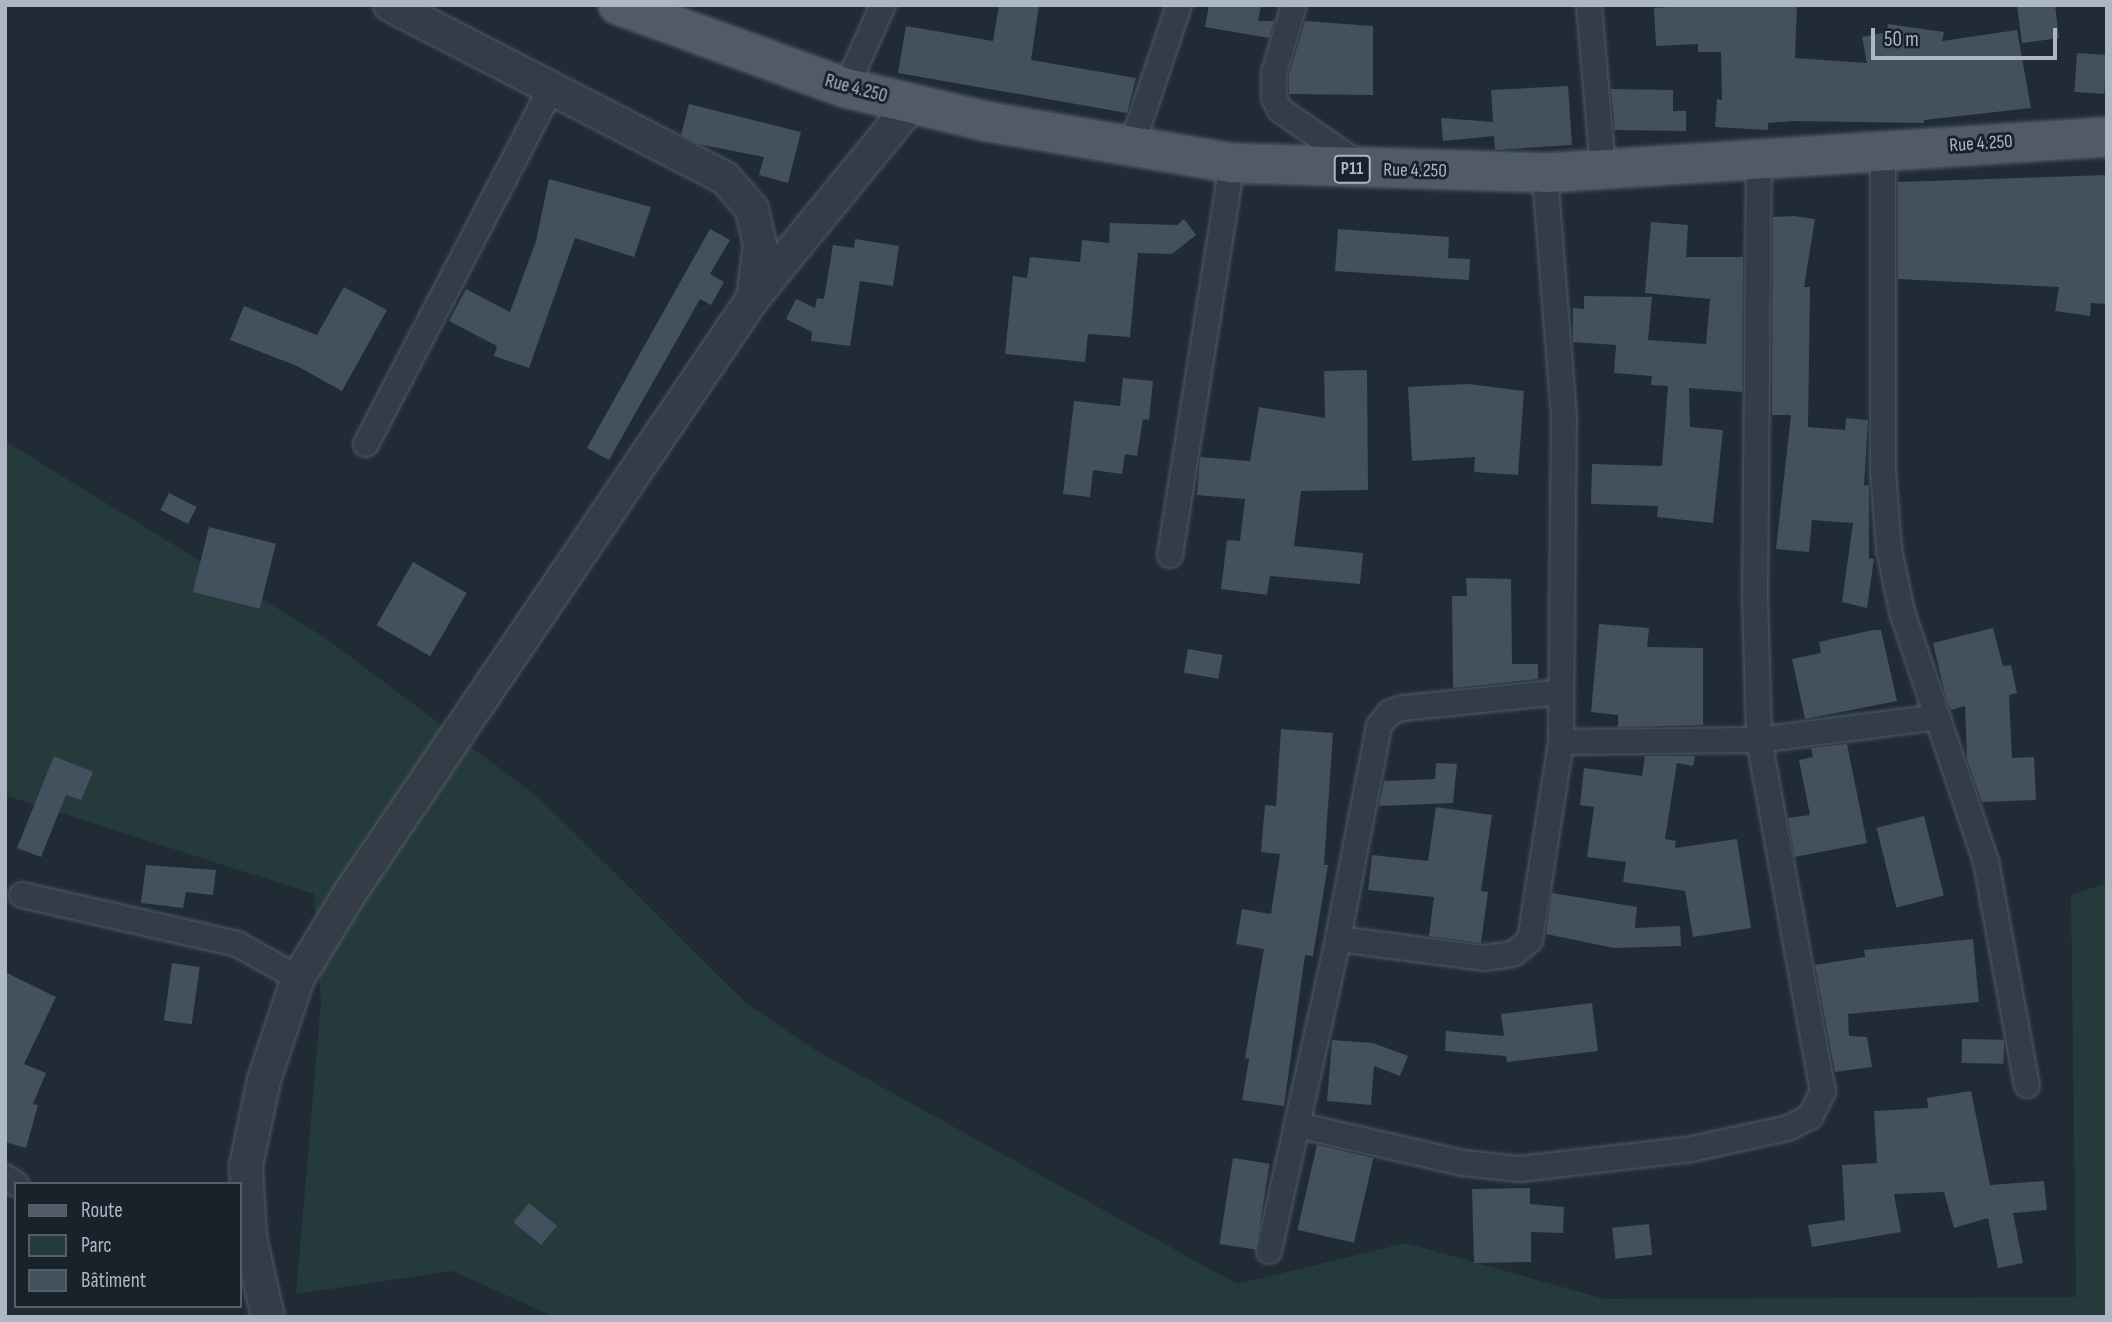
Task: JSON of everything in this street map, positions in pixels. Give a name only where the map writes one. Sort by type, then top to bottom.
[{"type":"main road","name":"Rue 4.250","points":[[618,5],[846,88],[1131,149],[1232,163],[1366,170],[1545,173],[2107,136]]},
{"type":"street","points":[[390,5],[725,178],[752,209],[760,245],[754,298]]},
{"type":"street","points":[[846,88],[883,5]]},
{"type":"street","points":[[1131,149],[1179,5]]},
{"type":"street","points":[[1294,5],[1274,73],[1274,98],[1280,110],[1366,170]]},
{"type":"street","points":[[1589,5],[1602,169]]},
{"type":"street","points":[[366,444],[551,88]]},
{"type":"street","points":[[268,1317],[245,1238],[246,1166],[264,1080],[298,978],[350,893],[754,298],[912,104]]},
{"type":"street","points":[[1883,151],[1883,471],[1889,550],[1902,612],[1986,862],[2026,1085]]},
{"type":"street","points":[[1297,1125],[1463,1163],[1520,1169],[1692,1149],[1788,1128],[1810,1117],[1823,1092],[1759,740],[1755,600],[1759,159]]},
{"type":"street","points":[[1170,555],[1232,163]]},
{"type":"street","points":[[1338,939],[1485,958],[1513,954],[1530,940],[1561,742],[1564,417],[1545,173]]},
{"type":"street","points":[[1269,1251],[1338,939],[1379,726],[1390,713],[1404,708],[1560,692]]},
{"type":"street","points":[[1561,742],[1759,740],[1938,717]]},
{"type":"street","points":[[22,895],[237,944],[298,978]]},
{"type":"green space","points":[[5,441],[324,637],[538,797],[746,1003],[815,1050],[1237,1284],[1406,1243],[1605,1299],[2076,1297],[2071,895],[2107,883],[2107,1317],[554,1317],[453,1271],[296,1294],[321,1002],[314,894],[5,795]]},
{"type":"building","points":[[999,5],[1039,5],[1031,60],[1136,78],[1127,113],[898,73],[906,26],[993,41]]},
{"type":"building","points":[[1209,5],[1261,5],[1258,21],[1274,21],[1269,38],[1205,27]]},
{"type":"building","points":[[1797,5],[1795,58],[1867,63],[1862,37],[1887,32],[1888,24],[1944,32],[1942,41],[2017,30],[2031,108],[1924,120],[1924,123],[1793,121],[1768,123],[1768,130],[1715,127],[1717,99],[1722,100],[1721,52],[1698,52],[1698,44],[1656,46],[1654,8]]},
{"type":"building","points":[[2017,5],[2055,5],[2059,38],[2022,43]]},
{"type":"building","points":[[1305,21],[1373,26],[1373,95],[1289,94],[1289,75]]},
{"type":"building","points":[[2077,53],[2107,55],[2104,94],[2074,92]]},
{"type":"building","points":[[1568,86],[1572,145],[1495,150],[1494,136],[1443,141],[1441,118],[1493,122],[1491,90]]},
{"type":"building","points":[[1611,89],[1673,90],[1673,111],[1686,111],[1686,131],[1615,130]]},
{"type":"building","points":[[689,104],[801,132],[788,183],[759,175],[764,157],[698,144],[681,135]]},
{"type":"building","points":[[2107,175],[2107,304],[2091,303],[2090,316],[2055,311],[2059,287],[1898,279],[1898,182]]},
{"type":"building","points":[[549,179],[651,207],[634,257],[575,238],[529,368],[494,356],[497,346],[449,321],[466,289],[510,312],[536,241]]},
{"type":"building","points":[[1773,217],[1815,219],[1804,287],[1810,287],[1808,427],[1845,430],[1846,418],[1868,420],[1864,485],[1869,486],[1869,558],[1874,559],[1867,608],[1842,602],[1853,523],[1812,520],[1809,552],[1776,549],[1791,415],[1772,415]]},
{"type":"building","points":[[1184,219],[1196,235],[1172,254],[1138,253],[1130,337],[1088,334],[1085,362],[1005,354],[1013,276],[1027,278],[1030,257],[1080,262],[1082,240],[1109,243],[1110,223],[1177,225]]},
{"type":"building","points":[[1651,222],[1688,225],[1686,257],[1743,257],[1742,392],[1689,388],[1690,427],[1723,430],[1713,523],[1657,517],[1658,506],[1591,504],[1592,464],[1662,466],[1668,386],[1651,385],[1652,376],[1614,373],[1616,345],[1573,342],[1573,308],[1584,309],[1584,296],[1652,297],[1648,340],[1706,344],[1710,299],[1645,293]]},
{"type":"building","points":[[710,229],[730,240],[710,274],[724,282],[711,305],[700,299],[609,460],[587,448]]},
{"type":"building","points":[[1338,229],[1449,237],[1448,258],[1470,259],[1469,280],[1335,271]]},
{"type":"building","points":[[855,239],[899,246],[893,286],[860,281],[850,346],[811,341],[812,332],[786,319],[796,299],[815,308],[817,298],[824,299],[833,245],[854,248]]},
{"type":"building","points":[[344,287],[387,310],[342,391],[297,366],[230,340],[244,306],[317,335]]},
{"type":"building","points":[[1367,370],[1368,490],[1301,491],[1294,546],[1363,553],[1360,584],[1270,576],[1267,595],[1221,589],[1227,540],[1240,541],[1245,499],[1197,495],[1200,457],[1250,461],[1259,407],[1325,418],[1324,371]]},
{"type":"building","points":[[1123,378],[1153,381],[1149,420],[1143,419],[1137,456],[1125,454],[1122,474],[1093,470],[1090,497],[1063,494],[1074,401],[1120,406]]},
{"type":"building","points":[[1468,384],[1524,391],[1518,475],[1474,472],[1475,457],[1412,461],[1408,387]]},
{"type":"building","points":[[169,493],[197,507],[188,524],[160,510]]},
{"type":"building","points":[[209,527],[276,544],[260,609],[193,592]]},
{"type":"building","points":[[413,562],[467,593],[430,656],[376,625]]},
{"type":"building","points":[[1466,578],[1511,579],[1512,664],[1538,664],[1538,679],[1453,688],[1452,596],[1467,596]]},
{"type":"building","points":[[1599,624],[1649,628],[1647,647],[1703,648],[1703,725],[1618,727],[1618,715],[1591,712]]},
{"type":"building","points":[[1993,628],[2003,666],[2011,665],[2017,693],[2009,695],[2012,758],[2034,757],[2036,800],[1982,802],[1967,759],[1965,706],[1951,710],[1945,695],[1933,643]]},
{"type":"building","points":[[1881,630],[1897,701],[1805,719],[1792,659],[1821,653],[1819,642]]},
{"type":"building","points":[[1188,649],[1222,655],[1218,679],[1184,673]]},
{"type":"building","points":[[1281,729],[1333,733],[1324,865],[1328,865],[1313,956],[1305,955],[1284,1106],[1242,1100],[1249,1059],[1245,1058],[1264,949],[1236,944],[1242,909],[1271,914],[1280,854],[1261,852],[1265,805],[1276,806]]},
{"type":"building","points":[[1847,744],[1867,843],[1795,857],[1788,818],[1810,815],[1799,760],[1813,757],[1811,748]]},
{"type":"building","points":[[54,756],[93,772],[81,800],[66,795],[41,857],[17,848]]},
{"type":"building","points":[[1645,756],[1695,756],[1693,766],[1677,763],[1665,839],[1676,841],[1675,848],[1737,839],[1751,928],[1693,937],[1685,891],[1623,882],[1626,862],[1587,857],[1594,807],[1580,805],[1584,768],[1642,776]]},
{"type":"building","points":[[1436,763],[1457,764],[1453,803],[1379,806],[1384,781],[1435,779]]},
{"type":"building","points":[[1436,807],[1492,815],[1481,891],[1488,892],[1481,943],[1429,936],[1434,897],[1368,890],[1372,855],[1428,861]]},
{"type":"building","points":[[1924,816],[1944,896],[1896,907],[1876,828]]},
{"type":"building","points":[[146,865],[216,870],[213,895],[186,892],[183,908],[141,903]]},
{"type":"building","points":[[1552,893],[1637,907],[1635,928],[1680,926],[1681,946],[1614,948],[1546,934]]},
{"type":"building","points":[[1973,939],[1979,1002],[1848,1014],[1849,1036],[1867,1037],[1872,1067],[1835,1072],[1815,965],[1865,957],[1864,950]]},
{"type":"building","points":[[172,963],[200,967],[192,1024],[164,1020]]},
{"type":"building","points":[[5,972],[56,997],[24,1064],[46,1073],[33,1104],[38,1105],[26,1148],[5,1142]]},
{"type":"building","points":[[1592,1003],[1598,1051],[1507,1062],[1506,1056],[1445,1051],[1446,1031],[1504,1036],[1501,1014]]},
{"type":"building","points":[[1962,1039],[2004,1040],[2004,1064],[1962,1063]]},
{"type":"building","points":[[1332,1040],[1373,1043],[1408,1056],[1400,1076],[1374,1066],[1371,1105],[1327,1101]]},
{"type":"building","points":[[1971,1091],[1990,1185],[2044,1181],[2047,1210],[2013,1213],[2023,1263],[1998,1268],[1988,1218],[1954,1228],[1944,1192],[1894,1194],[1901,1232],[1812,1247],[1808,1225],[1845,1220],[1842,1165],[1877,1163],[1874,1111],[1928,1108],[1927,1098]]},
{"type":"building","points":[[1317,1145],[1374,1158],[1354,1243],[1297,1230]]},
{"type":"building","points":[[1233,1158],[1270,1164],[1256,1250],[1219,1244]]},
{"type":"building","points":[[1530,1188],[1530,1204],[1564,1207],[1563,1233],[1531,1232],[1531,1262],[1474,1263],[1472,1189]]},
{"type":"building","points":[[529,1203],[557,1226],[541,1245],[513,1222]]},
{"type":"building","points":[[1649,1224],[1652,1255],[1615,1259],[1612,1228]]}]
